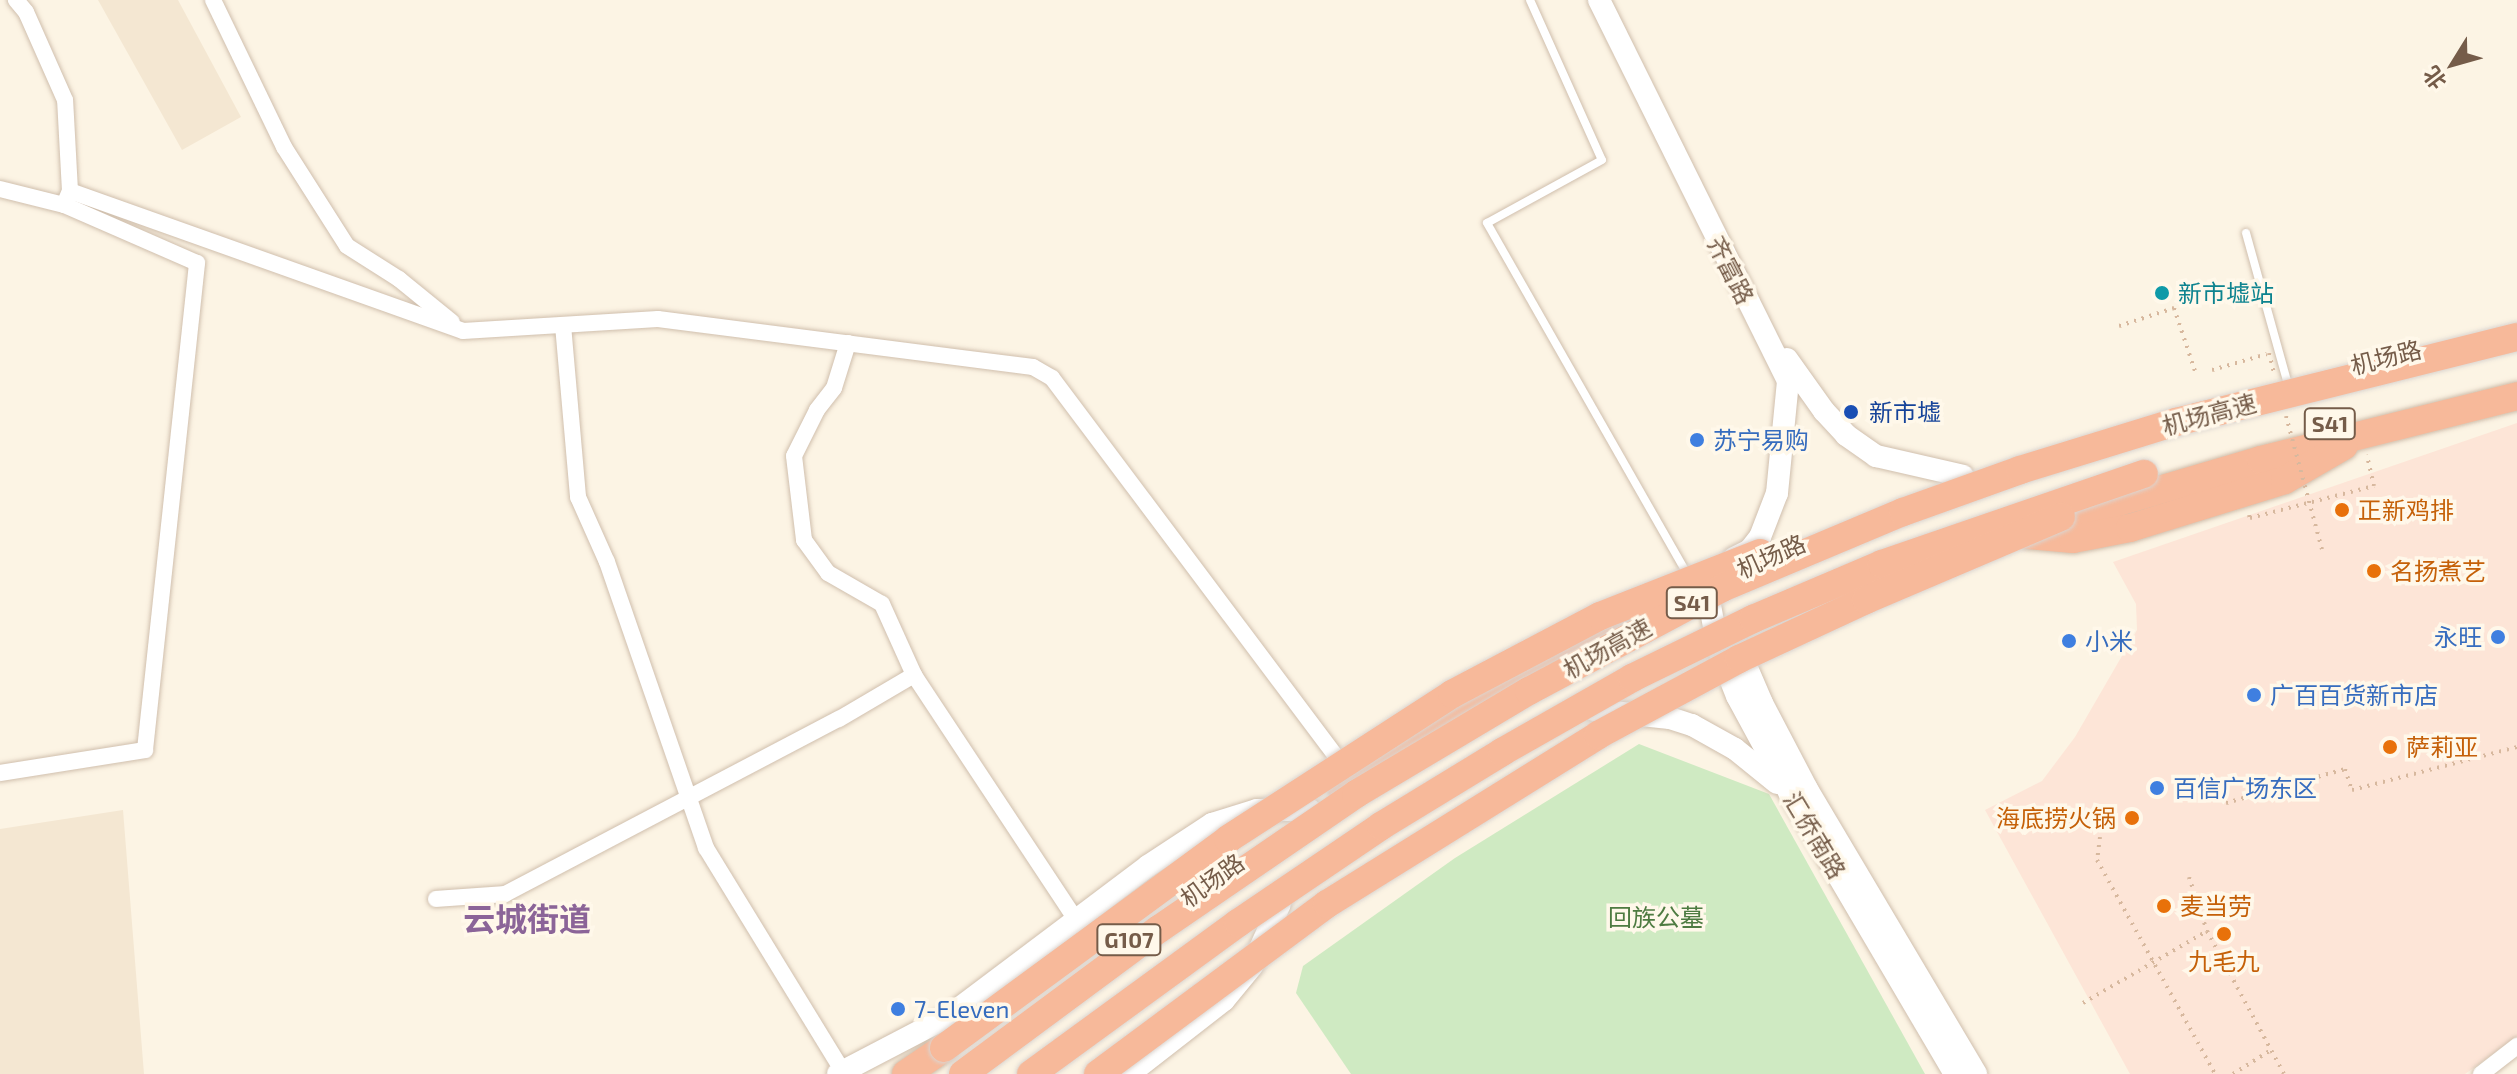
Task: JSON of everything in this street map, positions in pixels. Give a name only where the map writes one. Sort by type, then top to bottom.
[{"type":"highway","name":"机场路","points":[[947,1061],[1355,780],[1503,687],[1700,582],[1963,476],[2282,382],[2517,327]]},
{"type":"highway","name":"机场高速","points":[[963,1074],[1159,929],[1304,829],[1529,691],[1675,612],[1770,566],[2020,470],[2176,422],[2517,337]]},
{"type":"highway","name":"机场高速","points":[[1031,1074],[1238,923],[1381,826],[1619,686],[1753,619],[1882,564],[2144,474],[2271,438],[2517,380]]},
{"type":"highway","points":[[1280,904],[1441,799],[1594,710],[1727,644],[1888,578],[2015,533],[2073,539],[2130,528],[2285,480],[2309,469],[2363,433],[2517,397]]},
{"type":"highway","points":[[906,1074],[947,1061],[1228,839],[1367,747],[1496,668],[1600,616],[1695,576],[2020,470]]},
{"type":"highway","points":[[1098,1074],[1327,904],[1598,735],[1739,659],[1866,600],[2028,533],[2144,474]]},
{"type":"highway","name":"G107","points":[[1048,1074],[1280,904]]},
{"type":"main road","name":"齐富路","points":[[1599,0],[1788,381],[1777,493],[1760,537],[1750,550],[1700,582]]},
{"type":"main road","name":"齐富路","points":[[1608,0],[1743,280],[1795,374],[1846,435],[1876,456],[1963,476]]},
{"type":"main road","name":"汇侨南路","points":[[1700,582],[1727,644],[1795,768],[1976,1074]]},
{"type":"main road","name":"汇侨南路","points":[[1727,644],[1737,696],[1790,794],[1955,1074]]},
{"type":"main road","points":[[1594,710],[1659,716],[1692,725],[1735,749],[1790,794]]},
{"type":"main road","points":[[841,1073],[949,1016],[1148,866],[1212,824],[1257,810],[1310,810]]},
{"type":"main road","points":[[1129,1074],[1233,990],[1252,966],[1280,904]]},
{"type":"street","points":[[16,0],[26,12],[65,100],[67,198]]},
{"type":"street","points":[[213,0],[284,147],[347,246],[399,279],[463,331]]},
{"type":"street","points":[[0,189],[67,198],[463,331],[658,319],[1033,367],[1052,378],[1355,780]]},
{"type":"street","points":[[0,773],[145,750],[147,734],[197,263],[67,198]]},
{"type":"street","points":[[563,325],[578,497],[607,562],[706,848],[841,1073]]},
{"type":"street","points":[[848,343],[834,388],[817,410],[794,456],[804,540],[828,573],[882,604],[914,675],[1076,920]]},
{"type":"street","points":[[436,899],[505,894],[839,719],[914,675]]},
{"type":"street","points":[[2481,1074],[2517,1046]]},
{"type":"lane","points":[[1530,0],[1602,160],[1487,223],[1700,582]]},
{"type":"lane","points":[[2246,233],[2282,382]]},
{"type":"path","points":[[2119,326],[2174,308],[2196,374]]},
{"type":"path","points":[[2212,370],[2269,353],[2282,382]]},
{"type":"path","points":[[2285,413],[2322,549]]},
{"type":"path","points":[[2250,518],[2374,486]]},
{"type":"path","points":[[2226,803],[2345,769],[2352,790],[2517,747]]},
{"type":"path","points":[[2100,837],[2097,860],[2215,1074]]},
{"type":"path","points":[[2189,877],[2207,931],[2284,1074]]},
{"type":"path","points":[[2083,1003],[2207,931]]},
{"type":"path","points":[[2233,1074],[2271,1050]]},
{"type":"shaded area","points":[[98,0],[178,0],[241,117],[182,150]]},
{"type":"shaded area","points":[[2517,423],[2517,1036],[2465,1074],[2130,1074],[1985,810],[2042,781],[2075,737],[2137,630],[2136,604],[2113,562]]},
{"type":"shaded area","points":[[123,810],[144,1074],[0,1074],[0,829]]},
{"type":"green space","name":"回族公墓","points":[[1639,744],[1769,794],[1925,1074],[1351,1074],[1296,993],[1303,966],[1455,858]]},
{"type":"place","name":"新市墟站","points":[[2162,293]]},
{"type":"place","name":"新市墟","points":[[1851,412]]},
{"type":"place","name":"苏宁易购","points":[[1697,440]]},
{"type":"place","name":"正新鸡排","points":[[2342,510]]},
{"type":"place","name":"名扬煮艺","points":[[2374,571]]},
{"type":"place","name":"永旺","points":[[2498,637]]},
{"type":"place","name":"小米","points":[[2069,641]]},
{"type":"place","name":"广百百货新市店","points":[[2254,695]]},
{"type":"place","name":"萨莉亚","points":[[2390,747]]},
{"type":"place","name":"百信广场东区","points":[[2157,788]]},
{"type":"place","name":"海底捞火锅","points":[[2132,818]]},
{"type":"place","name":"麦当劳","points":[[2164,906]]},
{"type":"place","name":"九毛九","points":[[2224,934]]},
{"type":"place","name":"7-Eleven","points":[[898,1009]]},
{"type":"district","name":"云城街道","points":[[527,918]]}]
